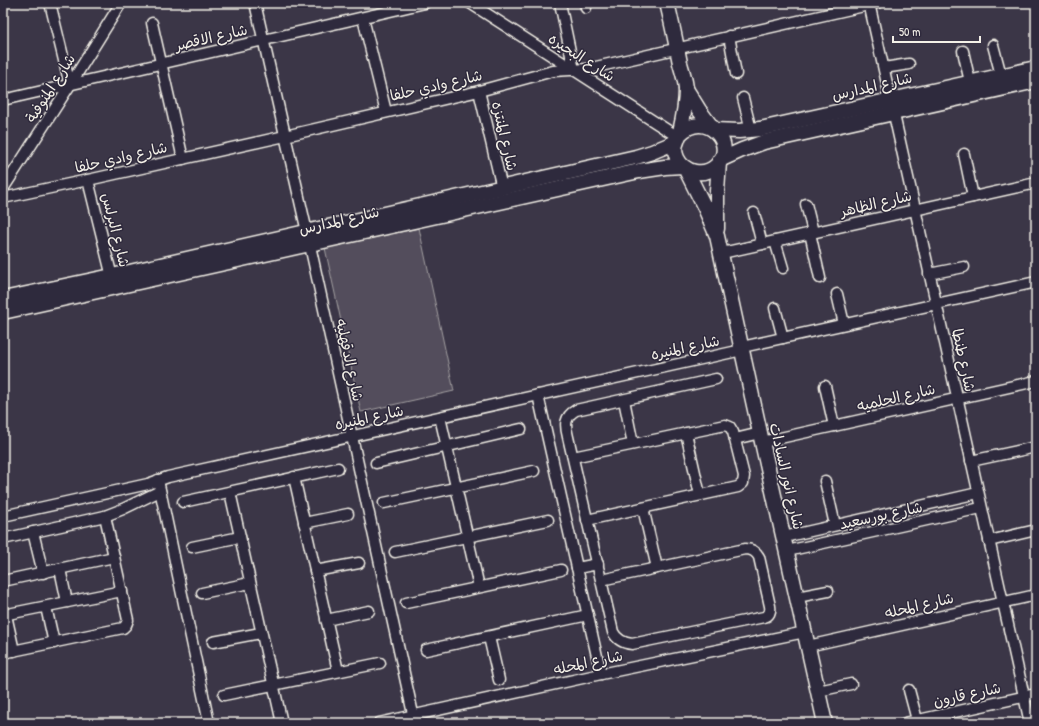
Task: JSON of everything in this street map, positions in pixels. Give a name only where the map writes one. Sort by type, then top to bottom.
[{"type":"main road","points":[[667,3],[686,89],[699,110],[721,138],[723,144],[720,161],[715,167],[704,172],[697,173],[684,167],[677,157],[675,147],[678,138],[686,89]]},
{"type":"main road","name":"شارع المدارس","points":[[720,161],[742,150],[764,142],[893,106],[970,82],[1036,68]]},
{"type":"main road","name":"شارع المدارس","points":[[714,130],[739,131],[760,129],[1036,82]]},
{"type":"main road","points":[[678,138],[684,130],[696,125],[708,126],[714,130]]},
{"type":"main road","name":"شارع المدارس","points":[[308,238],[502,188],[636,157],[652,152],[678,138]]},
{"type":"main road","name":"شارع انور السادات","points":[[717,236],[717,191],[720,161]]},
{"type":"main road","name":"شارع المدارس","points":[[3,312],[113,282],[308,238],[639,171],[656,168],[684,167]]},
{"type":"main road","name":"شارع انور السادات","points":[[684,167],[699,195],[717,236],[722,252],[761,438],[825,723]]},
{"type":"main road","name":"شارع المدارس","points":[[3,299],[113,282]]},
{"type":"street","points":[[50,3],[70,85]]},
{"type":"street","name":"شارع المنوفية","points":[[3,189],[121,3]]},
{"type":"street","name":"شارع الدقهليه","points":[[255,3],[414,719]]},
{"type":"street","name":"شارع الاقصر","points":[[3,100],[425,3]]},
{"type":"street","name":"شارع البحيره","points":[[470,3],[678,138]]},
{"type":"street","points":[[560,3],[574,70]]},
{"type":"street","name":"شارع وادي حلفا","points":[[3,198],[285,136],[479,91],[553,71],[586,69],[872,4]]},
{"type":"street","name":"شارع طنطا","points":[[872,4],[884,68],[929,274],[1030,723]]},
{"type":"street","points":[[364,18],[386,112]]},
{"type":"street","points":[[152,23],[183,159]]},
{"type":"street","points":[[729,36],[736,74]]},
{"type":"street","points":[[993,45],[1000,75]]},
{"type":"street","points":[[963,51],[970,82]]},
{"type":"street","points":[[884,68],[909,64]]},
{"type":"street","name":"شارع المنتزه","points":[[479,91],[502,188]]},
{"type":"street","points":[[744,98],[751,130]]},
{"type":"street","points":[[964,154],[973,197]]},
{"type":"street","name":"شارع البرلس","points":[[88,180],[113,282]]},
{"type":"street","name":"شارع الظاهر","points":[[722,252],[1036,183]]},
{"type":"street","points":[[806,204],[820,278]]},
{"type":"street","points":[[754,213],[762,244]]},
{"type":"street","points":[[775,241],[783,268]]},
{"type":"street","points":[[929,274],[964,267]]},
{"type":"street","name":"شارع المنيره","points":[[3,516],[148,484],[168,476],[440,417],[742,349],[844,324],[1036,282]]},
{"type":"street","points":[[837,294],[844,324]]},
{"type":"street","points":[[776,308],[783,338]]},
{"type":"street","points":[[601,580],[745,549],[752,550],[759,557],[770,606],[768,615],[640,642],[628,644],[620,641],[613,632],[601,580],[588,520],[566,428],[569,415],[576,410],[716,378]]},
{"type":"street","name":"شارع الحلميه","points":[[735,439],[761,438],[834,426],[1036,381]]},
{"type":"street","points":[[825,386],[834,426]]},
{"type":"street","points":[[538,395],[601,674]]},
{"type":"street","points":[[624,400],[634,444]]},
{"type":"street","points":[[440,417],[479,587]]},
{"type":"street","points":[[573,457],[725,425],[732,429],[744,476],[743,483],[738,487],[588,520]]},
{"type":"street","points":[[376,463],[521,429]]},
{"type":"street","points":[[686,433],[700,495]]},
{"type":"street","points":[[971,461],[1036,447]]},
{"type":"street","points":[[183,502],[338,468]]},
{"type":"street","points":[[384,503],[534,471]]},
{"type":"street","points":[[294,478],[338,671]]},
{"type":"street","points":[[158,480],[209,723]]},
{"type":"street","points":[[825,481],[835,525]]},
{"type":"street","points":[[3,539],[105,516],[160,491]]},
{"type":"street","points":[[230,492],[282,723]]},
{"type":"street","name":"شارع بورسعيد","points":[[785,544],[835,525],[978,493]]},
{"type":"street","points":[[643,508],[657,568]]},
{"type":"street","name":"شارع بورسعيد","points":[[785,544],[981,508]]},
{"type":"street","points":[[304,524],[348,514]]},
{"type":"street","points":[[3,654],[125,627],[128,620],[105,516]]},
{"type":"street","points":[[395,552],[548,520]]},
{"type":"street","points":[[989,541],[1036,530]]},
{"type":"street","points":[[33,532],[43,573]]},
{"type":"street","points":[[192,547],[240,537]]},
{"type":"street","points":[[3,581],[114,557]]},
{"type":"street","points":[[315,571],[359,563]]},
{"type":"street","points":[[577,568],[598,564]]},
{"type":"street","points":[[60,569],[67,602]]},
{"type":"street","points":[[406,603],[561,570]]},
{"type":"street","points":[[202,593],[250,583]]},
{"type":"street","points":[[14,651],[4,615],[122,591]]},
{"type":"street","points":[[797,598],[828,591]]},
{"type":"street","name":"شارع المحله","points":[[808,646],[1003,601],[1036,595]]},
{"type":"street","points":[[46,607],[54,643]]},
{"type":"street","points":[[326,620],[369,611]]},
{"type":"street","points":[[426,650],[588,615]]},
{"type":"street","name":"شارع المحله","points":[[379,723],[414,719],[601,674],[805,632]]},
{"type":"street","points":[[212,642],[261,633]]},
{"type":"street","points":[[489,637],[499,680]]},
{"type":"street","points":[[224,695],[380,663]]},
{"type":"street","points":[[818,691],[851,684]]},
{"type":"street","points":[[909,690],[917,720]]},
{"type":"street","name":"شارع قارون","points":[[905,723],[1036,694]]},
{"type":"shaded area","points":[[419,228],[454,391],[361,412],[325,248]]}]
